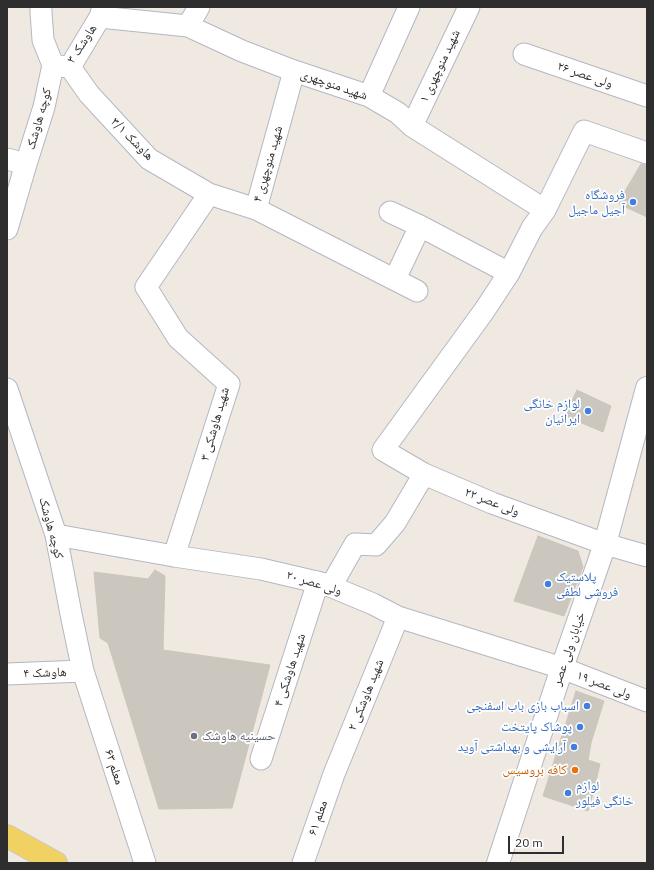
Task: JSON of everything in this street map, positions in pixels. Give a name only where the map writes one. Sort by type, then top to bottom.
[{"type":"main road","name":"خیابان ولی عصر","points":[[498,863],[562,668],[605,544],[647,388]]},
{"type":"main road","points":[[7,836],[56,863]]},
{"type":"street","points":[[188,26],[199,7]]},
{"type":"street","points":[[369,96],[409,7]]},
{"type":"street","name":"شهید منوچهری ۱","points":[[412,126],[468,7]]},
{"type":"street","points":[[36,9],[43,40],[61,66]]},
{"type":"street","name":"شهید منوچهری","points":[[101,12],[188,26],[242,51],[294,71],[369,96],[398,113],[412,126],[545,210]]},
{"type":"street","name":"هاوشک ۳","points":[[61,66],[101,12]]},
{"type":"street","name":"ولی عصر ۲۶","points":[[524,54],[647,96]]},
{"type":"street","name":"کوچه هاوشک","points":[[7,229],[16,161],[44,107],[61,66]]},
{"type":"street","name":"هاوشک ۳/۱","points":[[61,66],[149,159],[209,194]]},
{"type":"street","name":"شهید منوچهری ۴","points":[[209,194],[256,209],[294,71]]},
{"type":"street","points":[[390,212],[420,226],[509,273],[532,228],[545,210],[584,131],[647,153]]},
{"type":"street","name":"شهید هاوشکی ۳","points":[[174,556],[229,384],[178,338],[146,287],[209,194]]},
{"type":"street","points":[[256,209],[417,291]]},
{"type":"street","points":[[395,279],[420,226]]},
{"type":"street","name":"ولی عصر ۲۲","points":[[509,273],[484,311],[383,450],[424,474],[492,503],[605,544],[647,556]]},
{"type":"street","name":"کوچه هاوشک","points":[[7,389],[56,535],[70,614],[83,671]]},
{"type":"street","name":"شهید هاوشکی ۴","points":[[261,759],[325,584],[355,544],[376,545],[395,523],[424,474]]},
{"type":"street","name":"ولی عصر ۲۰","points":[[56,535],[174,556],[261,569],[325,584],[398,616],[562,668]]},
{"type":"street","name":"شهید هاوشکی ۲","points":[[334,774],[398,616]]},
{"type":"street","name":"ولی عصر ۱۹","points":[[562,668],[647,701]]},
{"type":"street","name":"هاوشک ۴","points":[[7,674],[83,671]]},
{"type":"street","name":"معلم ۶۳","points":[[83,671],[145,863]]},
{"type":"street","name":"معلم ۶۱","points":[[303,863],[334,774]]},
{"type":"building","points":[[641,164],[647,165],[647,217],[619,204]]},
{"type":"building","name":"لوازم خانگی ایرانیان","points":[[577,390],[611,406],[603,432],[565,416]]},
{"type":"building","name":"پلاستیک فروشی لطفی","points":[[538,536],[578,551],[583,567],[564,616],[514,601]]},
{"type":"building","name":"حسینیه هاوشک","points":[[155,570],[165,576],[163,650],[270,665],[232,808],[159,809],[108,643],[100,638],[94,572],[148,579]]},
{"type":"building","points":[[576,691],[604,701],[591,743],[588,760],[600,764],[588,811],[543,796]]},
{"type":"place","name":"فروشگاه آجیل ماجیل","points":[[633,202]]},
{"type":"place","name":"لوازم خانگی ایرانیان","points":[[588,411]]},
{"type":"place","name":"پلاستیک فروشی لطفی","points":[[548,584]]},
{"type":"place","name":"اسباب بازی باب اسفنجی","points":[[587,706]]},
{"type":"place","name":"پوشاک پایتخت","points":[[580,727]]},
{"type":"place","name":"حسینیه هاوشک","points":[[194,736]]},
{"type":"place","name":"آرایشی و بهداشتی آوید","points":[[574,747]]},
{"type":"place","name":"کافه بروسیس","points":[[575,770]]},
{"type":"place","name":"لوازم خانگی فیلور","points":[[568,793]]}]
